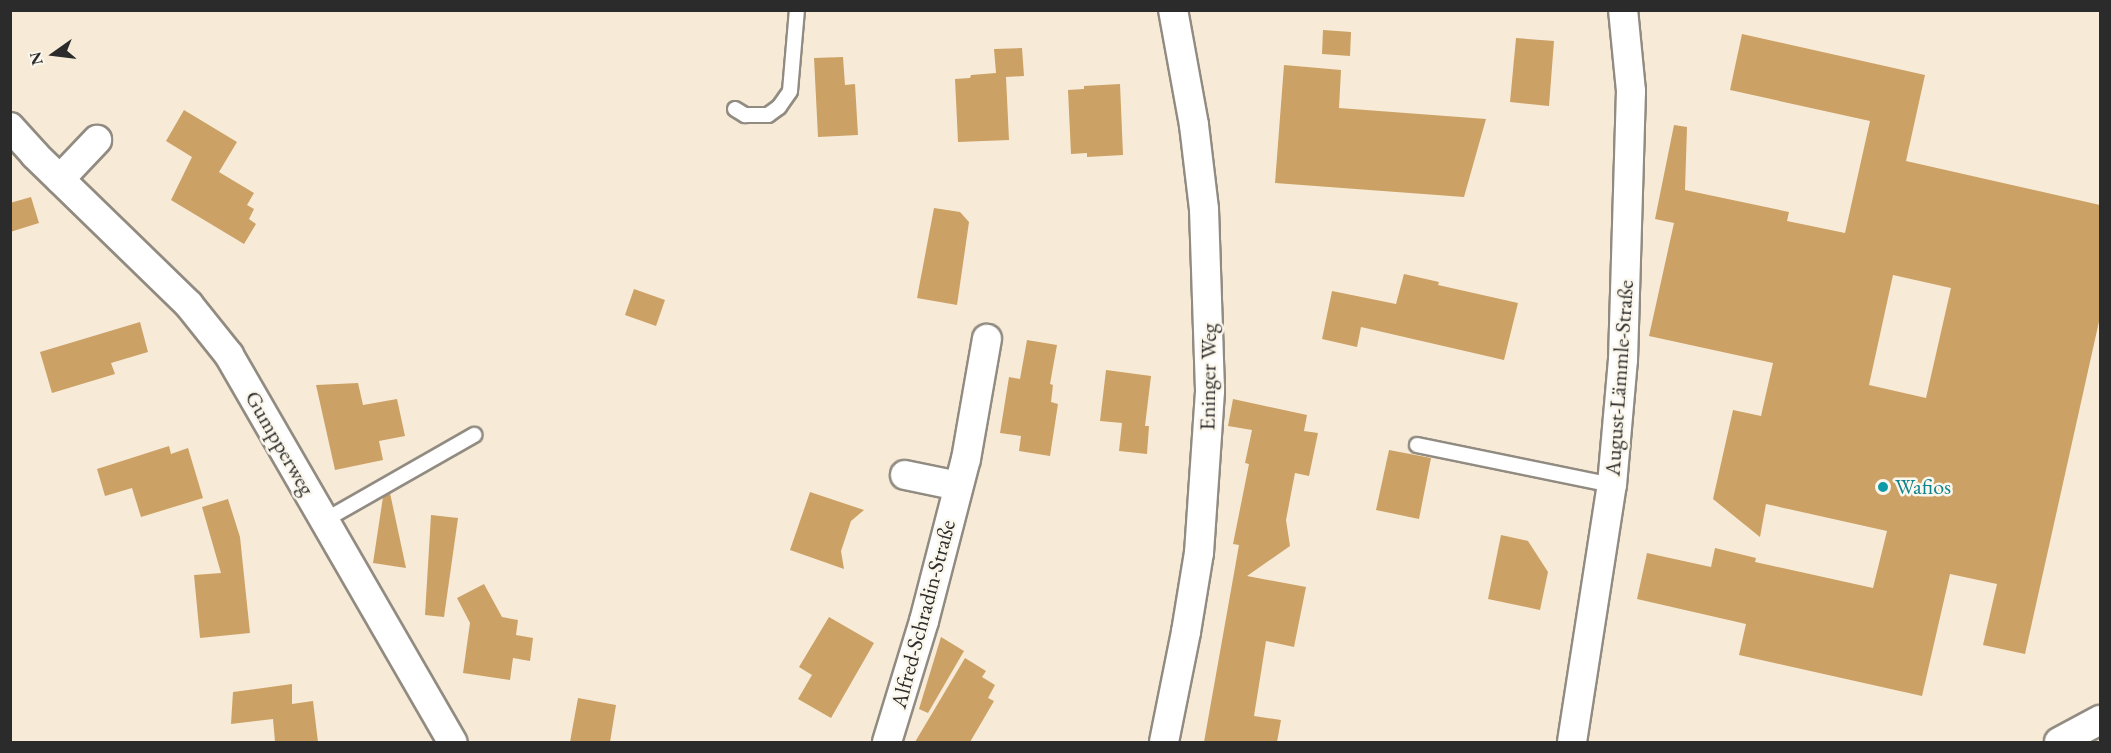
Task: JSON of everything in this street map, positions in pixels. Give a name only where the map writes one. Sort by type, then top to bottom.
[{"type":"street","name":"Eninger Weg","points":[[1164,742],[1199,553],[1210,390],[1208,258],[1204,209],[1187,84],[1173,10]]},
{"type":"street","name":"August-Lämmle-Straße","points":[[1572,742],[1611,485],[1623,360],[1630,191],[1631,91],[1623,10]]},
{"type":"street","name":"Gumpperweg","points":[[10,127],[60,179],[167,282],[208,328],[247,385],[452,742]]},
{"type":"street","points":[[60,179],[97,140]]},
{"type":"street","name":"Alfred-Schradin-Straße","points":[[887,742],[924,621],[973,430],[987,339]]},
{"type":"street","points":[[905,474],[958,486]]},
{"type":"street","points":[[2059,742],[2100,720]]},
{"type":"lane","points":[[735,109],[745,115],[768,115],[779,108],[790,91],[797,10]]},
{"type":"lane","points":[[325,520],[474,435]]},
{"type":"lane","points":[[1418,445],[1611,485]]},
{"type":"building","points":[[1323,30],[1351,32],[1350,56],[1322,54]]},
{"type":"building","points":[[1742,34],[1925,75],[1906,161],[2100,205],[2100,317],[2025,654],[1983,645],[1997,584],[1950,574],[1922,696],[1739,655],[1746,624],[1637,599],[1647,553],[1711,567],[1715,548],[1756,558],[1755,562],[1873,588],[1887,531],[1766,504],[1760,537],[1713,499],[1733,410],[1761,416],[1773,363],[1649,336],[1674,223],[1655,219],[1674,125],[1687,127],[1685,190],[1789,212],[1787,221],[1845,233],[1870,121],[1730,90]],"holes":[[[1893,275],[1951,288],[1926,398],[1869,385]]]},
{"type":"building","points":[[1516,38],[1554,41],[1549,106],[1510,102]]},
{"type":"building","points":[[1022,48],[1024,76],[1006,77],[1009,140],[958,142],[955,79],[996,73],[994,49]]},
{"type":"building","points":[[843,57],[845,85],[855,84],[858,135],[818,137],[814,58]]},
{"type":"building","points":[[1284,65],[1341,70],[1339,108],[1486,119],[1464,197],[1275,183]]},
{"type":"building","points":[[1120,84],[1123,155],[1087,157],[1087,153],[1071,154],[1068,90],[1084,89],[1084,86]]},
{"type":"building","points":[[184,110],[237,142],[219,172],[254,193],[247,205],[254,209],[249,219],[256,224],[244,244],[171,200],[192,157],[166,141]]},
{"type":"building","points":[[31,197],[39,223],[10,232],[10,203]]},
{"type":"building","points":[[934,208],[960,212],[969,222],[957,305],[917,298]]},
{"type":"building","points":[[1404,274],[1439,282],[1438,285],[1518,303],[1504,360],[1361,327],[1357,347],[1322,339],[1332,291],[1396,304]]},
{"type":"building","points":[[634,289],[665,300],[656,326],[625,315]]},
{"type":"building","points":[[140,322],[148,352],[111,363],[115,374],[52,393],[40,352]]},
{"type":"building","points":[[1027,340],[1057,345],[1050,384],[1053,385],[1051,402],[1058,404],[1050,456],[1019,451],[1021,436],[1000,433],[1009,377],[1020,379]]},
{"type":"building","points":[[1106,370],[1151,376],[1145,426],[1149,426],[1147,454],[1119,451],[1122,423],[1100,421]]},
{"type":"building","points":[[358,383],[363,405],[397,399],[405,436],[379,441],[383,460],[335,470],[316,385]]},
{"type":"building","points":[[1233,399],[1307,415],[1304,431],[1318,433],[1309,476],[1295,473],[1286,520],[1290,546],[1247,576],[1306,587],[1294,647],[1266,641],[1254,716],[1281,720],[1277,742],[1204,742],[1239,545],[1233,544],[1249,464],[1245,463],[1252,430],[1228,426]]},
{"type":"building","points":[[169,446],[171,454],[188,448],[203,498],[141,517],[132,488],[105,496],[97,469]]},
{"type":"building","points":[[1389,450],[1431,458],[1419,519],[1376,510]]},
{"type":"building","points":[[810,492],[864,510],[851,521],[841,551],[844,569],[790,550]]},
{"type":"building","points":[[390,493],[406,568],[373,563],[383,497]]},
{"type":"building","points":[[228,499],[240,537],[250,633],[200,638],[194,575],[221,573],[202,507]]},
{"type":"building","points":[[431,515],[458,518],[444,617],[425,615]]},
{"type":"building","points":[[1501,535],[1528,541],[1548,572],[1540,610],[1488,599]]},
{"type":"building","points":[[484,584],[502,617],[518,620],[516,635],[533,638],[530,661],[513,658],[510,680],[463,673],[470,623],[457,598]]},
{"type":"building","points":[[829,617],[874,643],[831,718],[798,699],[812,675],[799,667]]},
{"type":"building","points":[[941,637],[964,651],[928,713],[919,709]]},
{"type":"building","points":[[965,658],[986,671],[982,677],[995,685],[988,698],[994,701],[970,742],[915,742]]},
{"type":"building","points":[[292,684],[292,704],[313,701],[318,742],[275,742],[273,719],[231,724],[233,692]]},
{"type":"building","points":[[578,698],[616,705],[610,742],[570,742]]},
{"type":"place","name":"Wafios","points":[[1883,487]]}]
